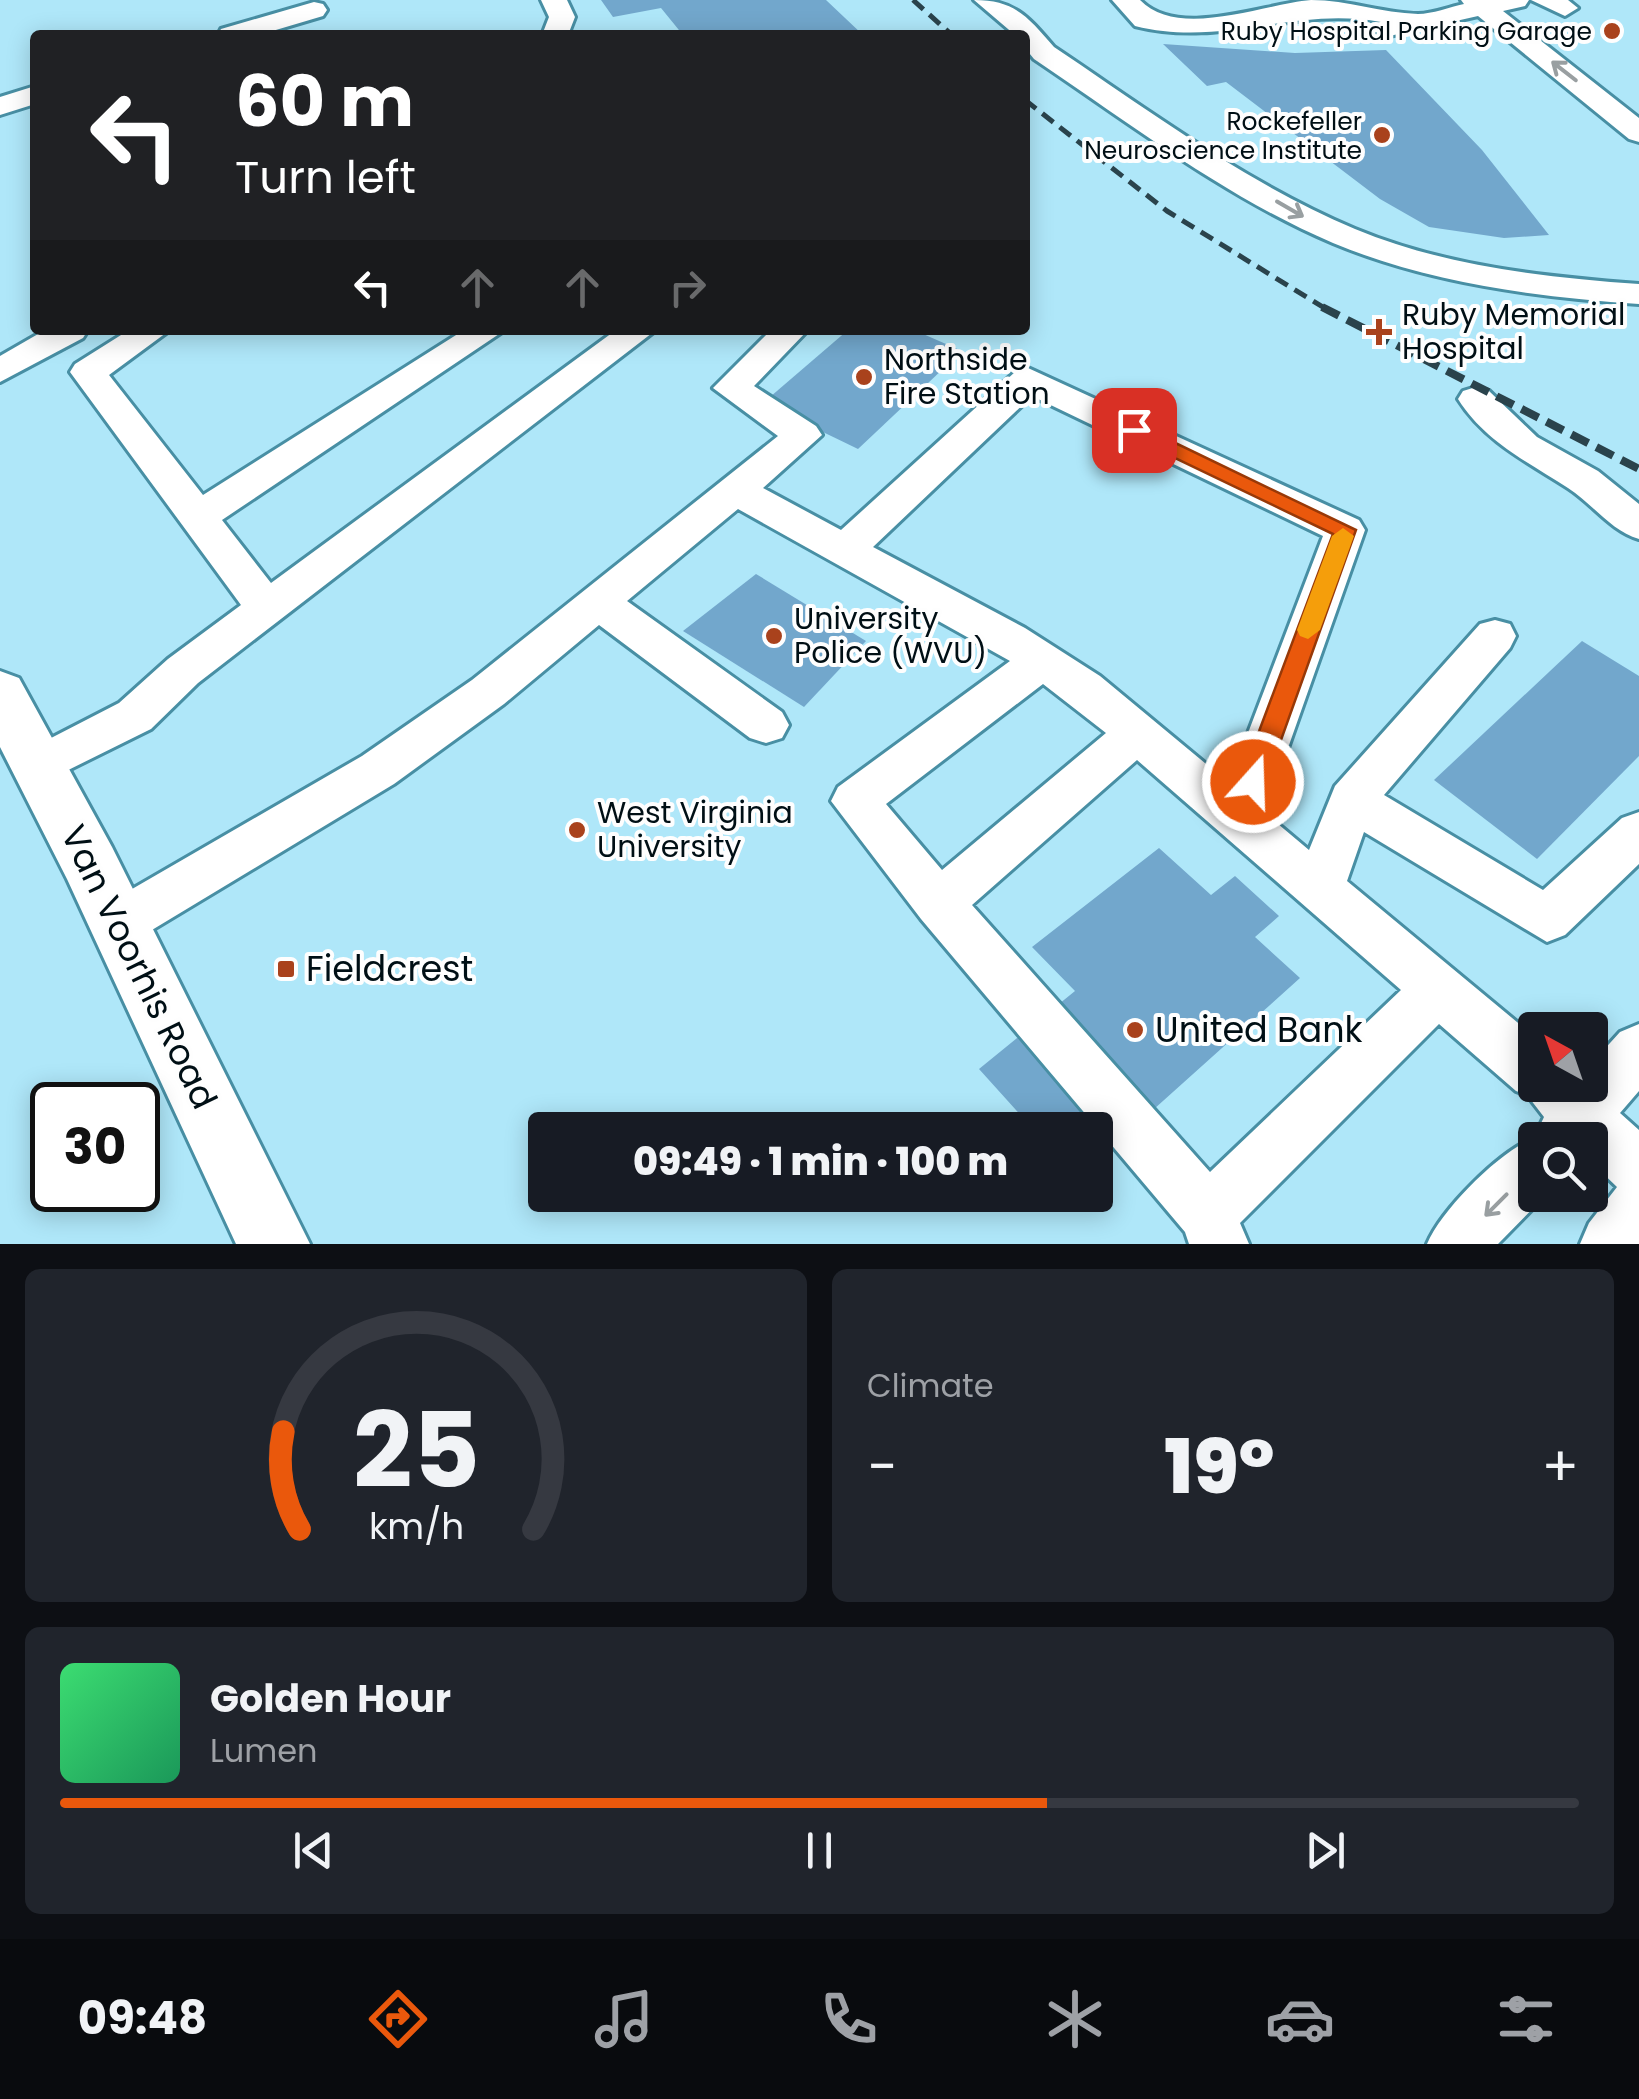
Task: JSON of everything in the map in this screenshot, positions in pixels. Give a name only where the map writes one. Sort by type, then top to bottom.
[{"type":"main road","name":"Van Voorhis Road","points":[[0,692],[274,1244]]},
{"type":"street","points":[[554,0],[562,18],[558,30]]},
{"type":"street","points":[[988,0],[1025,14],[1044,53],[1284,206],[1333,231],[1391,253],[1466,271],[1639,294]]},
{"type":"street","points":[[1125,0],[1144,20],[1198,26],[1255,22],[1298,34],[1380,31],[1412,20],[1516,0]]},
{"type":"street","points":[[244,30],[312,5],[329,30]]},
{"type":"street","points":[[1480,5],[1633,122]]},
{"type":"street","points":[[0,106],[30,97]]},
{"type":"street","points":[[0,371],[62,335]]},
{"type":"street","points":[[145,335],[88,372],[266,608]]},
{"type":"street","points":[[197,518],[480,335]]},
{"type":"street","points":[[38,766],[135,716],[183,671],[632,335]]},
{"type":"street","points":[[118,923],[378,770],[488,692],[737,492],[802,434],[731,388],[786,335]]},
{"type":"street","points":[[846,549],[1028,380],[1345,530],[1240,818]]},
{"type":"street","points":[[1476,399],[1524,446],[1584,480],[1639,525]]},
{"type":"street","points":[[737,492],[1042,661],[1140,731],[1518,1057]]},
{"type":"street","points":[[599,602],[766,724]]},
{"type":"street","points":[[1320,886],[1352,800],[1495,636]]},
{"type":"street","points":[[1042,661],[855,801],[1213,1229],[1439,990]]},
{"type":"street","points":[[940,903],[1140,731]]},
{"type":"street","points":[[1352,800],[1547,919],[1639,833]]},
{"type":"street","points":[[1639,1050],[1565,1114],[1639,1169]]},
{"type":"street","points":[[1457,1244],[1518,1183]]},
{"type":"street","points":[[1610,1244],[1639,1206]]},
{"type":"building","points":[[601,0],[826,0],[858,30],[679,30],[661,8],[613,17]]},
{"type":"building","name":"Rockefeller Neuroscience Institute","points":[[1163,44],[1295,53],[1386,50],[1482,150],[1549,235],[1504,238],[1429,227],[1380,199],[1226,82],[1207,86]]},
{"type":"building","name":"Northside Fire Station","points":[[842,335],[925,335],[962,351],[858,449],[763,403]]},
{"type":"building","name":"University Police (WVU)","points":[[756,574],[866,641],[804,707],[683,631]]},
{"type":"building","points":[[1582,641],[1639,676],[1639,756],[1537,859],[1434,780]]},
{"type":"building","name":"United Bank","points":[[1159,848],[1211,895],[1235,876],[1279,916],[1255,937],[1300,978],[1113,1146],[1113,1112],[1018,1112],[979,1069],[1075,991],[1032,947]]},
{"type":"railway","points":[[913,0],[946,30]]},
{"type":"railway","points":[[1030,104],[1167,211],[1326,309]]},
{"type":"railway","points":[[1322,307],[1639,469]]},
{"type":"slow traffic","points":[[1308,630],[1343,536]]},
{"type":"place","name":"Ruby Hospital Parking Garage","points":[[1612,31]]},
{"type":"place","name":"Rockefeller Neuroscience Institute","points":[[1382,135]]},
{"type":"place","name":"Ruby Memorial Hospital","points":[[1379,332]]},
{"type":"place","name":"Northside Fire Station","points":[[864,377]]},
{"type":"place","name":"University Police (WVU)","points":[[774,636]]},
{"type":"place","name":"West Virginia University","points":[[577,830]]},
{"type":"place","name":"Fieldcrest","points":[[286,969]]},
{"type":"place","name":"United Bank","points":[[1135,1030]]},
{"type":"route","points":[[1134,430],[1345,530],[1253,782]]}]
